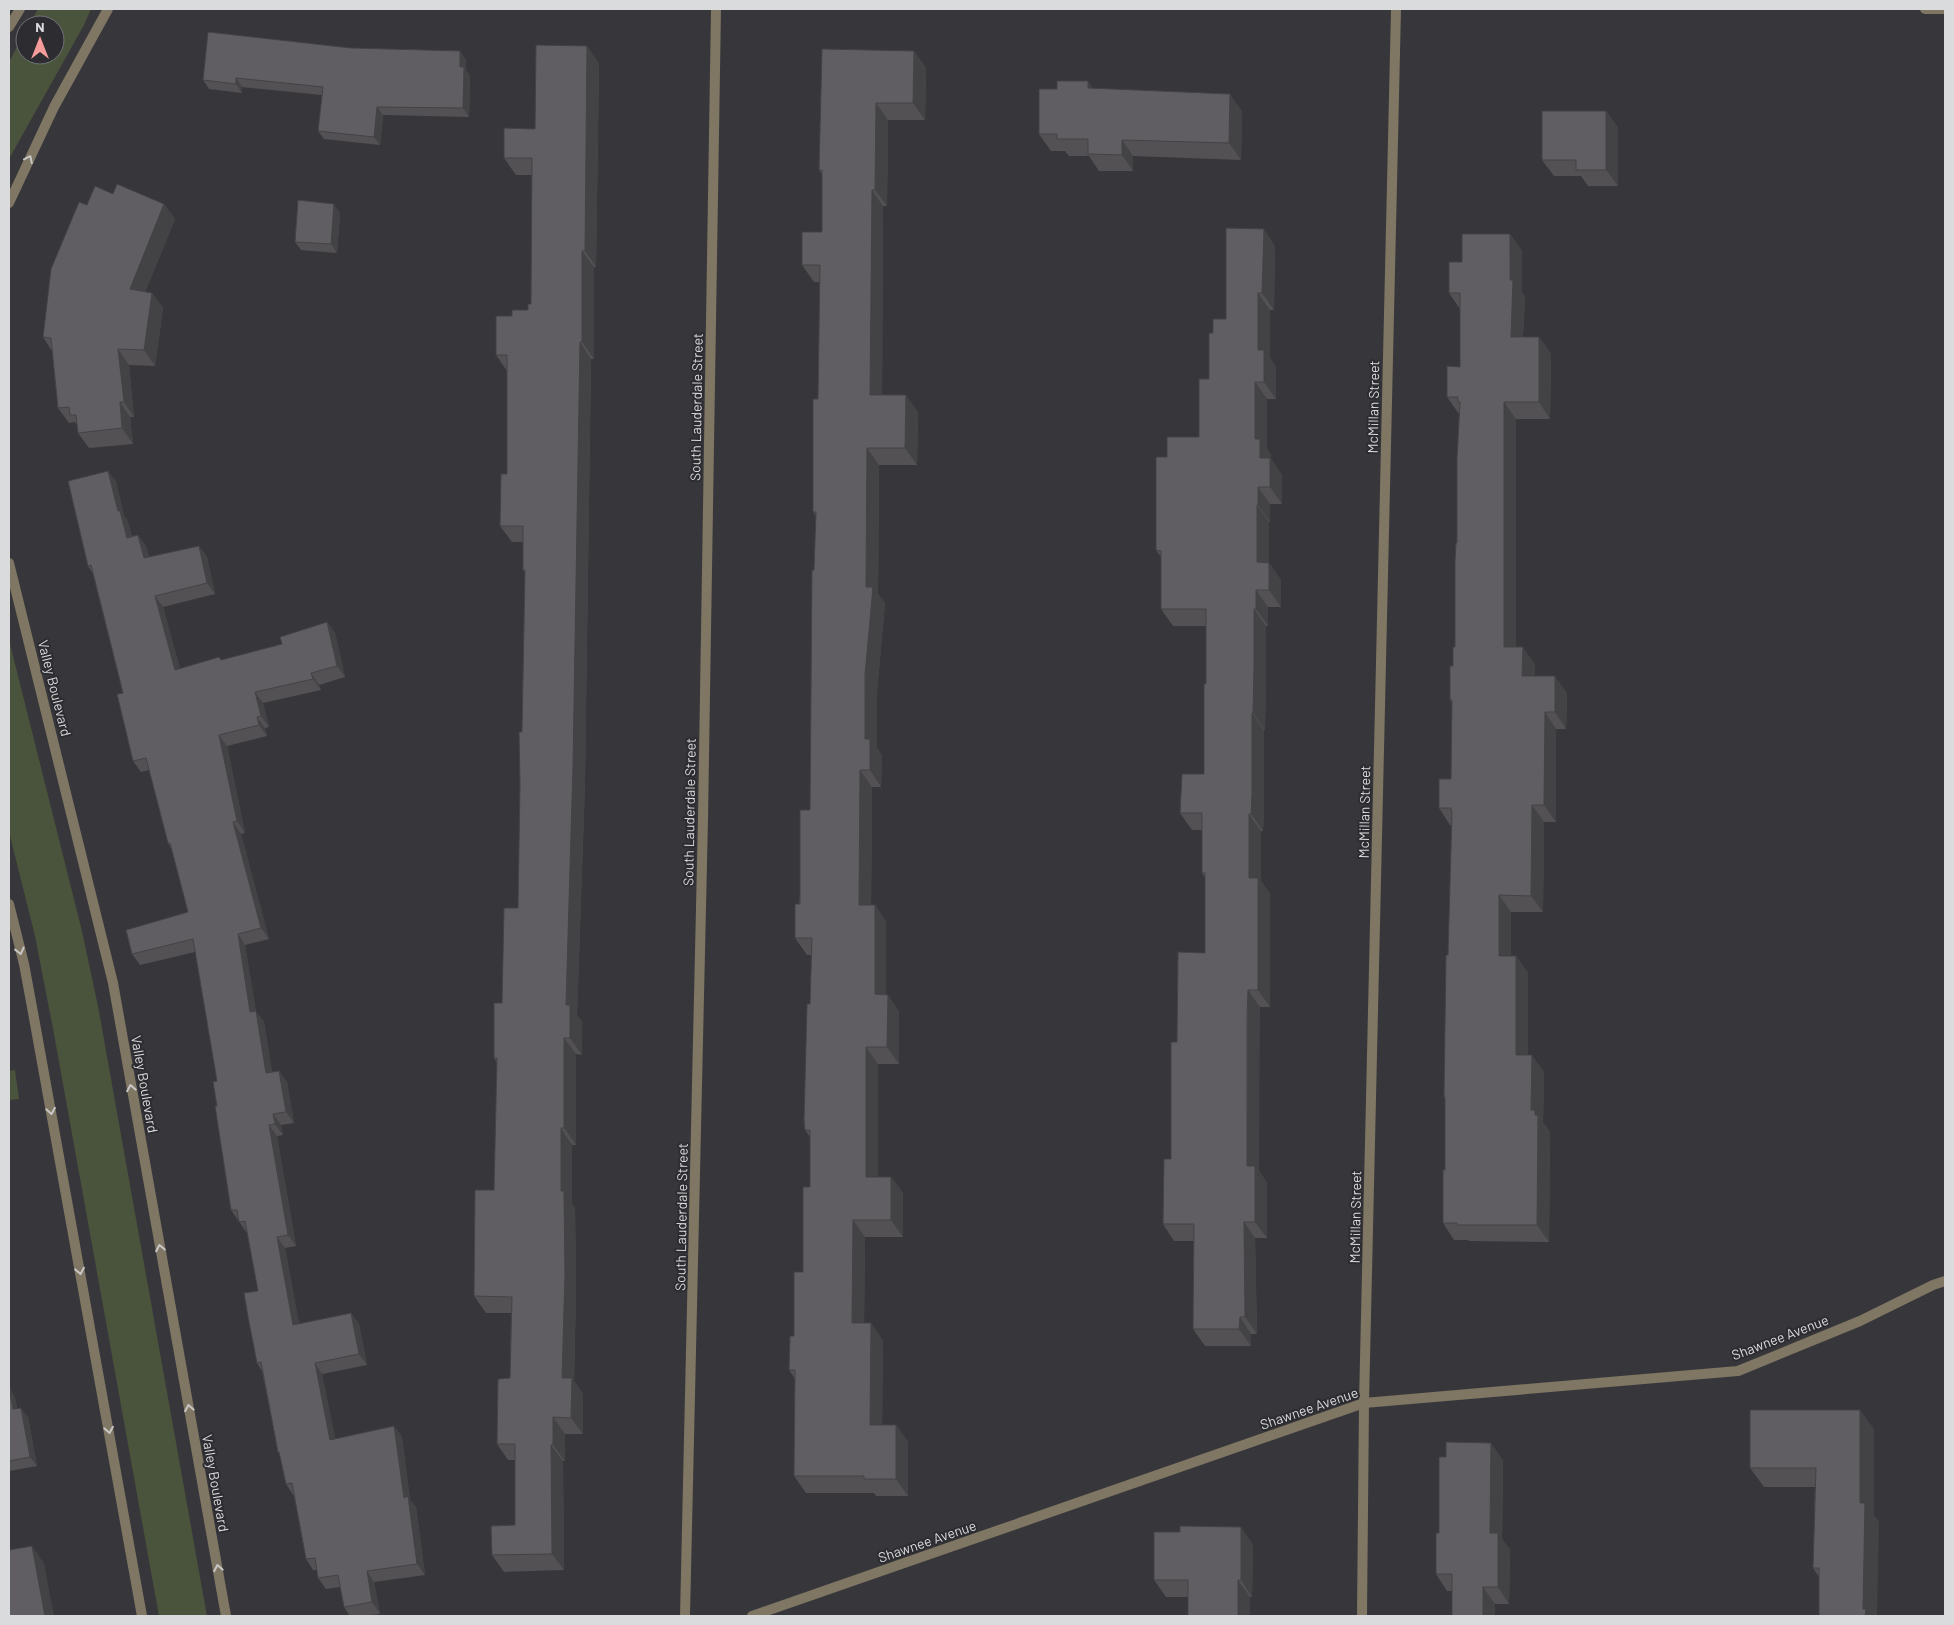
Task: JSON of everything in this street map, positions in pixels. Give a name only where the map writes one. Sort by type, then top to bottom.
[{"type":"street","points":[[9,27],[20,9]]},
{"type":"street","points":[[9,203],[54,107],[108,9]]},
{"type":"street","name":"South Lauderdale Street","points":[[686,1616],[703,819],[716,9]]},
{"type":"street","name":"McMillan Street","points":[[1362,1616],[1364,1402],[1396,9]]},
{"type":"street","points":[[1925,9],[1945,10]]},
{"type":"street","name":"Valley Boulevard","points":[[9,563],[113,983],[226,1616]]},
{"type":"street","points":[[9,904],[24,964],[142,1616]]},
{"type":"street","name":"Shawnee Avenue","points":[[752,1616],[1364,1402],[1738,1371],[1860,1321],[1933,1284],[1945,1281]]},
{"type":"green space","points":[[38,9],[91,9],[65,59],[65,15],[35,15]]},
{"type":"green space","points":[[15,51],[15,65],[62,65],[9,159],[9,62]]},
{"type":"green space","points":[[9,640],[81,927],[98,1006],[207,1616],[159,1616],[54,1034],[35,936],[9,832]]},
{"type":"green space","points":[[15,1070],[19,1099],[9,1100],[9,1071]]},
{"type":"building","points":[[208,32],[351,48],[460,51],[460,67],[464,67],[463,108],[377,107],[374,137],[318,131],[323,87],[236,78],[236,84],[203,80]]},
{"type":"building","points":[[536,45],[587,46],[585,251],[582,251],[582,342],[580,342],[573,766],[566,1005],[570,1005],[570,1038],[564,1038],[564,1128],[561,1128],[561,1191],[564,1191],[565,1275],[562,1378],[572,1378],[571,1418],[553,1417],[553,1445],[551,1445],[552,1554],[492,1555],[491,1526],[515,1525],[515,1444],[497,1444],[498,1379],[510,1378],[512,1297],[474,1296],[475,1190],[494,1190],[497,1058],[494,1058],[494,1003],[502,1003],[504,908],[518,908],[519,732],[522,732],[525,570],[523,570],[523,526],[500,526],[501,474],[507,474],[507,355],[496,355],[496,316],[512,316],[512,310],[528,310],[528,304],[531,304],[532,158],[504,158],[504,128],[535,129]]},
{"type":"building","points":[[822,49],[914,51],[913,103],[876,103],[875,190],[872,190],[870,395],[906,395],[905,448],[867,448],[866,587],[873,587],[865,675],[865,739],[870,739],[870,770],[860,770],[859,905],[875,905],[875,994],[888,995],[887,1047],[866,1047],[866,1177],[891,1177],[891,1220],[853,1220],[852,1323],[871,1323],[870,1425],[896,1425],[896,1479],[864,1479],[864,1476],[794,1476],[795,1370],[789,1370],[790,1336],[794,1336],[794,1272],[803,1272],[803,1187],[810,1187],[810,1130],[805,1130],[804,1120],[807,1004],[810,1004],[812,938],[795,938],[795,904],[800,904],[800,810],[810,810],[812,570],[814,570],[816,512],[813,512],[813,399],[818,399],[820,265],[802,265],[802,232],[822,232],[822,170],[819,170]]},
{"type":"building","points":[[1057,81],[1088,81],[1088,88],[1230,94],[1229,143],[1122,140],[1122,155],[1088,154],[1088,139],[1057,139],[1057,134],[1039,134],[1039,89],[1057,89]]},
{"type":"building","points":[[1542,111],[1606,111],[1606,170],[1576,170],[1576,160],[1542,160]]},
{"type":"building","points":[[117,184],[164,204],[130,289],[152,293],[144,350],[118,349],[124,402],[120,402],[122,428],[78,433],[76,415],[70,415],[69,407],[58,408],[51,338],[43,337],[51,269],[79,202],[87,205],[95,186],[113,194]]},
{"type":"building","points":[[298,200],[334,204],[331,244],[295,242]]},
{"type":"building","points":[[1226,228],[1264,229],[1262,293],[1258,293],[1258,350],[1264,350],[1264,382],[1255,382],[1255,439],[1260,439],[1260,458],[1270,458],[1270,487],[1258,487],[1257,505],[1257,562],[1269,563],[1269,590],[1256,590],[1256,609],[1254,609],[1249,878],[1258,878],[1258,990],[1248,990],[1247,1019],[1247,1166],[1255,1166],[1255,1222],[1244,1222],[1245,1317],[1240,1317],[1239,1329],[1193,1329],[1194,1224],[1163,1224],[1164,1159],[1171,1159],[1171,1042],[1177,1042],[1178,952],[1205,953],[1205,873],[1202,873],[1202,813],[1180,813],[1182,774],[1204,774],[1206,609],[1161,609],[1161,551],[1156,550],[1156,457],[1167,457],[1167,437],[1199,437],[1199,379],[1209,379],[1209,333],[1213,333],[1213,319],[1226,319]]},
{"type":"building","points":[[1462,234],[1510,234],[1510,280],[1513,280],[1511,337],[1539,337],[1539,402],[1504,402],[1504,647],[1523,647],[1522,676],[1555,676],[1555,712],[1545,712],[1544,805],[1532,805],[1531,896],[1499,895],[1499,956],[1516,956],[1516,1055],[1532,1055],[1531,1110],[1535,1110],[1535,1115],[1538,1115],[1537,1225],[1457,1225],[1457,1223],[1443,1223],[1446,955],[1448,955],[1452,813],[1451,808],[1439,808],[1439,779],[1451,779],[1452,700],[1450,700],[1450,666],[1453,666],[1453,647],[1455,647],[1457,459],[1460,402],[1458,402],[1458,397],[1447,397],[1447,366],[1460,367],[1460,293],[1449,293],[1449,262],[1462,262]]},
{"type":"building","points":[[108,471],[127,538],[138,535],[144,558],[199,546],[207,583],[155,596],[175,670],[219,657],[221,660],[282,644],[280,637],[327,622],[337,666],[311,673],[313,679],[255,692],[261,716],[257,717],[259,725],[219,735],[237,821],[233,822],[261,928],[238,934],[250,1012],[256,1011],[266,1073],[279,1071],[286,1112],[273,1114],[275,1124],[269,1125],[288,1235],[277,1237],[293,1325],[351,1313],[359,1354],[315,1363],[330,1440],[394,1426],[404,1498],[408,1496],[417,1564],[367,1571],[372,1602],[344,1607],[338,1575],[318,1578],[315,1558],[306,1559],[292,1483],[286,1484],[261,1362],[257,1363],[248,1317],[244,1293],[258,1291],[245,1221],[239,1222],[237,1210],[231,1210],[215,1106],[217,1106],[213,1082],[217,1081],[193,939],[132,954],[126,930],[188,912],[146,758],[133,761],[117,694],[123,693],[91,565],[88,566],[68,481]]},
{"type":"building","points":[[9,1388],[13,1409],[21,1408],[30,1457],[9,1461]]},
{"type":"building","points":[[1750,1410],[1860,1410],[1860,1503],[1865,1503],[1863,1609],[1866,1609],[1865,1616],[1819,1616],[1819,1568],[1813,1568],[1816,1468],[1750,1468]]},
{"type":"building","points":[[1446,1442],[1491,1443],[1490,1533],[1498,1533],[1498,1587],[1483,1587],[1483,1616],[1452,1616],[1452,1574],[1436,1574],[1436,1533],[1439,1533],[1439,1457],[1446,1457]]},
{"type":"building","points":[[1180,1526],[1241,1527],[1241,1580],[1238,1580],[1238,1616],[1188,1616],[1188,1580],[1154,1580],[1154,1532],[1180,1532]]},
{"type":"building","points":[[32,1546],[45,1616],[9,1616],[9,1550]]}]
